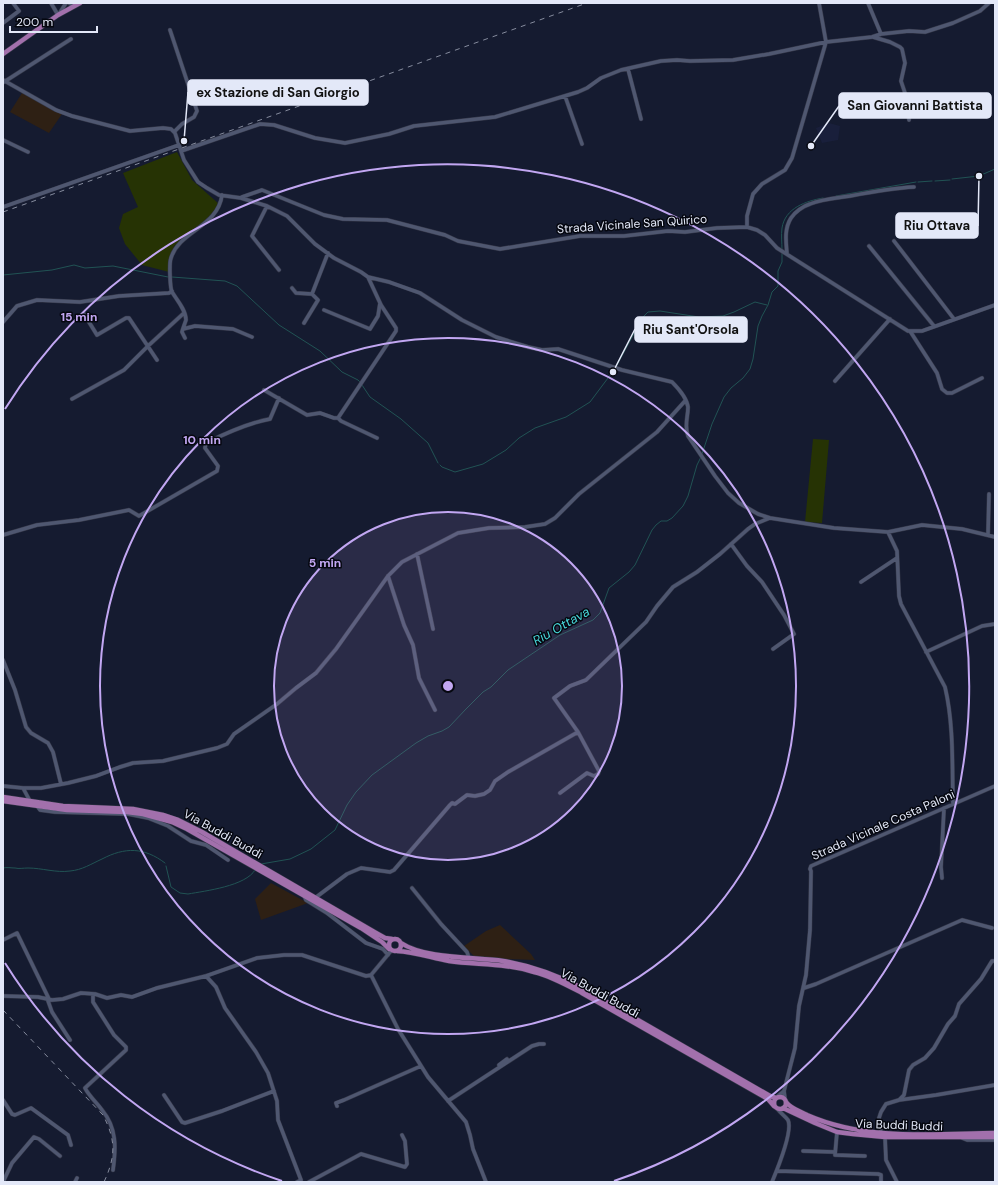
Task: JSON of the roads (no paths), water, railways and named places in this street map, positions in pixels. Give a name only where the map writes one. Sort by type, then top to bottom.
[{"type":"main road","points":[[3,54],[58,15],[80,3]]},
{"type":"main road","name":"Via Buddi Buddi","points":[[3,797],[63,806],[133,808],[157,813],[188,825],[252,864]]},
{"type":"main road","name":"Via Buddi Buddi","points":[[3,801],[38,808],[127,812],[156,817],[179,825],[315,898],[385,938],[392,939]]},
{"type":"main road","name":"Via Buddi Buddi","points":[[262,869],[304,896],[371,934],[389,951]]},
{"type":"main road","points":[[392,939],[397,939],[401,943],[401,947],[398,951],[389,951],[388,944],[392,939]]},
{"type":"main road","name":"Via Buddi Buddi","points":[[401,943],[406,947],[449,957],[502,961],[528,966],[558,976],[584,989],[770,1096],[777,1097]]},
{"type":"main road","name":"Via Buddi Buddi","points":[[398,951],[449,961],[502,965],[534,971],[556,979],[755,1092],[776,1107]]},
{"type":"main road","points":[[782,1096],[786,1100],[783,1108],[776,1107],[774,1101],[777,1097],[782,1096]]},
{"type":"main road","name":"Via Buddi Buddi","points":[[786,1100],[792,1108],[817,1119],[838,1126],[883,1135],[995,1133]]},
{"type":"main road","name":"Via Buddi Buddi","points":[[783,1108],[837,1132],[883,1135],[995,1138]]},
{"type":"street","points":[[3,23],[19,11],[13,3]]},
{"type":"street","points":[[51,3],[58,15],[66,3]]},
{"type":"street","points":[[69,3],[75,5]]},
{"type":"street","points":[[747,227],[747,216],[753,194],[762,184],[785,170],[792,158],[826,42],[819,3]]},
{"type":"street","points":[[868,3],[881,34]]},
{"type":"street","points":[[182,151],[260,124],[274,125],[314,138],[345,143],[390,134],[414,126],[494,117],[582,90],[602,78],[628,69],[661,61],[677,60],[690,62],[738,59],[826,42],[872,37],[881,34],[909,31],[925,32],[953,23],[980,10],[989,3]]},
{"type":"street","points":[[170,30],[197,111],[194,117],[182,124],[174,132]]},
{"type":"street","points":[[872,37],[890,42],[900,46],[902,49],[905,64],[901,81],[908,102],[909,120]]},
{"type":"street","points":[[71,39],[4,81],[56,110],[72,116],[123,130],[141,131],[163,128],[171,129],[180,145],[184,160],[198,182],[206,188],[222,195],[241,198],[267,206],[287,216],[315,244],[368,277],[389,282],[420,293],[462,320],[496,337],[542,350],[558,349],[622,370],[672,382],[677,387],[688,406],[686,430],[688,436],[699,453],[728,493],[739,503],[758,514],[770,518],[834,528],[888,532],[922,525],[962,529],[995,537]]},
{"type":"street","points":[[628,69],[641,119]]},
{"type":"street","points":[[565,96],[582,144]]},
{"type":"street","points":[[3,140],[28,152]]},
{"type":"street","points":[[3,207],[180,145]]},
{"type":"street","points":[[784,252],[787,226],[790,218],[796,212],[810,204],[897,188],[914,187]]},
{"type":"street","name":"Strada Vicinale San Quirico","points":[[241,198],[262,190],[324,215],[343,219],[387,220],[445,235],[458,241],[500,249],[580,236],[624,236],[668,230],[685,232],[717,228],[747,227],[757,230],[765,235],[777,248],[910,331]]},
{"type":"street","points":[[185,338],[182,332],[186,319],[170,285],[170,260],[174,250],[183,239],[195,232],[214,215],[221,204],[222,195]]},
{"type":"street","points":[[267,206],[252,236],[279,270]]},
{"type":"street","points":[[894,241],[954,319]]},
{"type":"street","points":[[869,246],[934,326]]},
{"type":"street","points":[[312,294],[328,253]]},
{"type":"street","points":[[338,418],[396,331],[396,328],[380,303],[368,277]]},
{"type":"street","points":[[292,288],[296,293],[312,294],[318,300],[304,323]]},
{"type":"street","points":[[3,322],[17,306],[37,300],[80,302],[119,296],[172,291]]},
{"type":"street","points":[[324,310],[370,329],[378,316],[380,303]]},
{"type":"street","points":[[910,331],[922,331],[995,305]]},
{"type":"street","points":[[72,398],[124,370],[184,313]]},
{"type":"street","points":[[84,314],[97,335],[126,318],[129,318],[157,360]]},
{"type":"street","points":[[834,382],[890,319]]},
{"type":"street","points":[[183,329],[195,326],[233,329],[252,337]]},
{"type":"street","points":[[910,331],[937,373],[942,389],[947,393],[952,393],[982,378]]},
{"type":"street","points":[[264,390],[307,415],[320,413],[338,418],[341,421],[377,438]]},
{"type":"street","points":[[3,535],[37,526],[79,520],[129,510],[139,516],[217,471],[218,466],[205,448],[206,443],[251,424],[270,419],[279,398]]},
{"type":"street","points":[[3,786],[41,788],[96,776],[133,763],[163,761],[217,748],[227,744],[234,734],[278,704],[316,673],[336,649],[388,576],[402,562],[458,533],[489,528],[544,524],[555,518],[579,494],[657,432],[685,401]]},
{"type":"street","points":[[988,535],[989,494]]},
{"type":"street","points":[[560,793],[587,773],[594,776],[598,774],[599,771],[578,732],[554,698],[570,686],[586,680],[646,622],[657,606],[673,588],[697,572],[755,524],[770,518]]},
{"type":"street","points":[[888,532],[895,545],[897,558],[898,596],[944,687],[949,706],[953,804]]},
{"type":"street","points":[[731,544],[746,566],[762,582],[784,615],[794,634],[773,649]]},
{"type":"street","points":[[416,554],[433,629]]},
{"type":"street","points":[[861,582],[897,558]]},
{"type":"street","points":[[388,576],[412,645],[419,678],[435,710]]},
{"type":"street","points":[[926,652],[982,626],[995,624]]},
{"type":"street","points":[[3,660],[15,690],[26,727],[31,733],[48,744],[53,752],[61,784]]},
{"type":"street","points":[[315,898],[347,874],[361,868],[390,872],[394,870],[452,803],[455,804],[467,795],[475,796],[484,794],[490,790],[495,781],[508,772],[578,732]]},
{"type":"street","name":"Strada Vicinale Costa Paloni","points":[[786,1100],[784,1091],[795,1048],[799,1006],[804,988],[810,930],[811,866],[995,786]]},
{"type":"street","points":[[23,788],[30,801]]},
{"type":"street","points":[[38,808],[77,813],[128,814],[148,818],[168,826],[191,841],[206,845],[228,860]]},
{"type":"street","points":[[942,878],[941,867],[944,808]]},
{"type":"street","points":[[168,826],[179,825]]},
{"type":"street","points":[[412,888],[441,924],[467,952],[469,958]]},
{"type":"street","points":[[3,996],[62,999],[81,993],[94,994],[107,998],[121,996],[132,997],[157,988],[206,976],[257,958],[284,955],[302,955],[366,976],[371,975],[389,951],[366,943],[327,913],[306,900],[304,896]]},
{"type":"street","points":[[336,920],[342,918]]},
{"type":"street","points":[[804,988],[893,952],[962,920],[992,928]]},
{"type":"street","points":[[3,940],[16,933],[48,999],[52,1012],[70,1040]]},
{"type":"street","points":[[899,1100],[904,1095],[910,1070],[913,1065],[925,1058],[934,1048],[948,1024],[955,1016],[959,1004],[981,979],[992,961],[995,961]]},
{"type":"street","points":[[371,975],[393,1020],[420,1066],[434,1086],[466,1122],[473,1149],[486,1182]]},
{"type":"street","points":[[206,976],[216,987],[225,1008],[256,1052],[268,1073],[277,1102],[278,1120],[300,1181],[305,1182]]},
{"type":"street","points":[[94,994],[93,1002],[114,1034],[126,1047],[126,1050],[85,1088],[104,1111],[112,1126],[116,1152],[113,1170]]},
{"type":"street","points":[[447,1101],[532,1046],[544,1044]]},
{"type":"street","points":[[447,1101],[507,1059]]},
{"type":"street","points":[[337,1106],[336,1104],[344,1100],[420,1066]]},
{"type":"street","points":[[897,1182],[886,1160],[879,1118],[886,1104],[899,1100],[995,1084]]},
{"type":"street","points":[[164,1095],[182,1122],[185,1123],[274,1091]]},
{"type":"street","points":[[777,1097],[784,1091]]},
{"type":"street","points":[[3,1100],[12,1114],[15,1115],[31,1108],[68,1135],[72,1145]]},
{"type":"street","points":[[772,1182],[777,1172],[786,1144],[789,1125],[787,1119],[776,1107]]},
{"type":"street","points":[[835,1152],[837,1132]]},
{"type":"street","points":[[310,1182],[361,1154],[405,1167],[407,1164],[405,1141],[402,1136]]},
{"type":"street","points":[[3,1182],[12,1163],[34,1137],[39,1139],[60,1156]]},
{"type":"street","points":[[803,1151],[835,1152],[835,1155],[865,1156]]},
{"type":"street","points":[[777,1172],[878,1174],[881,1175],[881,1182]]},
{"type":"street","points":[[75,1182],[77,1178]]},
{"type":"waterway","name":"Riu Ottava","points":[[952,179],[979,176],[995,169]]},
{"type":"waterway","name":"Riu Ottava","points":[[935,181],[950,180]]},
{"type":"waterway","name":"Riu Ottava","points":[[918,182],[932,181]]},
{"type":"waterway","name":"Riu Ottava","points":[[836,196],[916,182]]},
{"type":"waterway","name":"Riu Ottava","points":[[782,250],[782,228],[787,215],[803,204],[823,198]]},
{"type":"waterway","name":"Riu Ottava","points":[[702,454],[712,424],[724,397],[750,369],[758,326],[768,305],[772,292],[778,286],[778,271],[782,262],[782,253]]},
{"type":"waterway","points":[[3,275],[52,270],[74,265],[85,268],[113,266],[168,277]]},
{"type":"waterway","points":[[172,277],[225,281],[237,286],[279,325],[320,351],[342,372],[360,382]]},
{"type":"waterway","points":[[616,367],[643,317],[648,312],[660,311],[699,317],[723,316],[755,302],[767,305]]},
{"type":"waterway","points":[[440,465],[455,472],[483,464],[506,450],[519,438],[535,428],[566,417],[590,402],[614,370]]},
{"type":"waterway","points":[[362,385],[370,397],[401,419],[428,443],[438,463]]},
{"type":"waterway","name":"Riu Ottava","points":[[261,864],[290,859],[311,849],[335,830],[347,805],[356,792],[372,775],[416,743],[449,727],[483,692],[491,687],[508,670],[560,635],[593,620],[600,613],[609,588],[629,572],[635,565],[652,530],[661,521],[667,521],[672,518],[683,506],[688,496],[697,465],[701,457]]},
{"type":"waterway","name":"Riu Ottava","points":[[3,868],[33,868],[70,871],[82,868],[119,852],[134,850],[150,854],[165,863]]},
{"type":"waterway","name":"Riu Ottava","points":[[166,866],[171,887],[180,893],[188,894],[234,884],[250,876],[255,870]]},
{"type":"railway","points":[[3,212],[587,3]]},
{"type":"railway","points":[[3,1010],[103,1115],[110,1132],[113,1148],[111,1164],[104,1182]]},
{"type":"place","name":"ex Stazione di San Giorgio","points":[[184,141]]},
{"type":"place","name":"San Giovanni Battista","points":[[811,146]]},
{"type":"place","name":"Riu Ottava","points":[[979,176]]},
{"type":"place","name":"Riu Sant'Orsola","points":[[613,372]]}]
